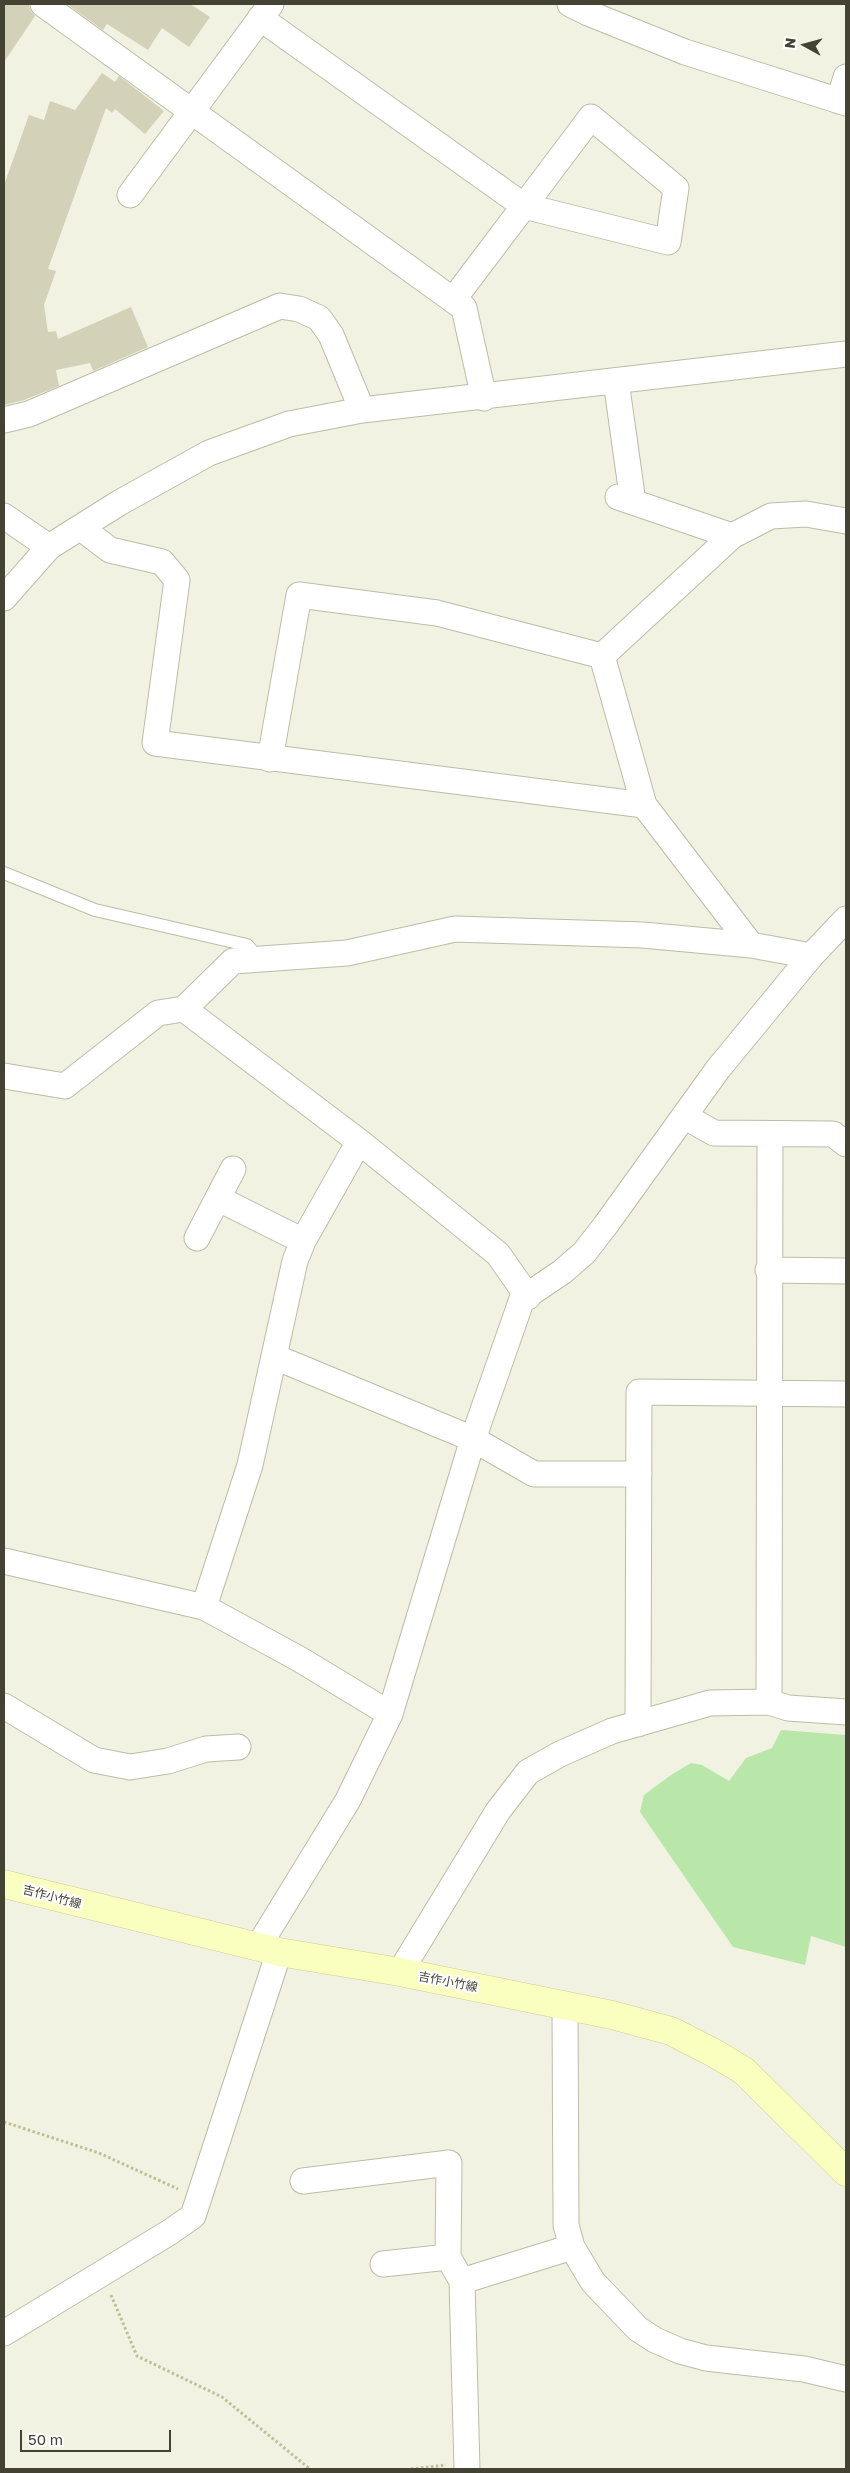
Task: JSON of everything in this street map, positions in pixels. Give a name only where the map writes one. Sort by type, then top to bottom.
[{"type":"main road","name":"吉作小竹線","points":[[4,1884],[268,1949],[400,1972],[650,2024],[714,2052],[750,2077],[846,2172]]},
{"type":"street","points":[[44,4],[464,308],[484,398]]},
{"type":"street","points":[[570,4],[685,52],[842,102],[846,77]]},
{"type":"street","points":[[130,194],[266,11],[524,206],[668,242],[676,188],[591,116],[524,206],[453,300]]},
{"type":"street","points":[[4,420],[29,414],[280,306],[299,309],[319,318],[330,335],[362,410]]},
{"type":"street","points":[[4,598],[49,547],[81,528],[118,502],[208,453],[289,424],[362,410],[484,398],[846,354]]},
{"type":"street","points":[[616,381],[625,500],[732,536]]},
{"type":"street","points":[[602,656],[732,536],[771,516],[806,514],[846,521]]},
{"type":"street","points":[[4,516],[49,547]]},
{"type":"street","points":[[81,528],[110,550],[162,562],[177,580],[155,743],[644,805]]},
{"type":"street","points":[[270,759],[299,595],[437,613],[602,656]]},
{"type":"street","points":[[602,656],[644,805],[750,945]]},
{"type":"street","points":[[4,2332],[193,2216],[268,1949],[348,1800],[390,1714],[473,1439],[522,1299],[528,1297],[562,1272],[584,1253],[718,1068],[811,956],[846,919]]},
{"type":"street","points":[[4,1076],[65,1086],[158,1013],[184,1009],[233,961],[347,953],[454,929],[642,935],[750,945],[811,956]]},
{"type":"street","points":[[184,1009],[361,1143],[498,1254],[528,1297]]},
{"type":"street","points":[[684,1116],[714,1133],[832,1134],[846,1144]]},
{"type":"street","points":[[769,1702],[768,1270],[770,1134]]},
{"type":"street","points":[[204,1607],[250,1466],[295,1261],[303,1241],[352,1154],[361,1143]]},
{"type":"street","points":[[197,1238],[233,1169]]},
{"type":"street","points":[[219,1199],[303,1241]]},
{"type":"street","points":[[768,1270],[846,1271]]},
{"type":"street","points":[[275,1357],[473,1439],[534,1474],[639,1474]]},
{"type":"street","points":[[638,1724],[639,1392],[846,1394]]},
{"type":"street","points":[[4,1561],[204,1607],[300,1660],[390,1714]]},
{"type":"street","points":[[400,1972],[498,1811],[528,1772],[560,1754],[612,1731],[710,1702],[769,1702],[788,1708],[846,1712]]},
{"type":"street","points":[[4,1706],[94,1760],[130,1767],[168,1761],[206,1748],[238,1747]]},
{"type":"street","points":[[565,2006],[564,2208],[566,2226],[572,2248],[593,2282],[638,2329],[655,2340],[706,2358],[804,2369],[846,2379]]},
{"type":"street","points":[[304,2181],[450,2163],[448,2257],[462,2281],[467,2466]]},
{"type":"street","points":[[462,2281],[572,2248]]},
{"type":"street","points":[[383,2264],[448,2257]]},
{"type":"lane","points":[[4,872],[95,910],[247,945],[260,960]]},
{"type":"path","points":[[4,2122],[99,2153],[199,2199]]},
{"type":"path","points":[[102,2273],[137,2356],[222,2396],[310,2469]]},
{"type":"path","points":[[411,2469],[467,2466]]},
{"type":"green space","points":[[781,1730],[846,1735],[846,1947],[811,1936],[805,1965],[733,1947],[640,1812],[644,1795],[691,1763],[702,1765],[729,1781],[746,1758],[772,1748]]},
{"type":"building","points":[[4,4],[29,4],[30,10],[35,16],[4,62]]},
{"type":"building","points":[[67,4],[190,4],[210,17],[189,47],[162,28],[148,50],[107,24],[103,30]]},
{"type":"building","points":[[102,73],[115,82],[119,76],[164,111],[145,134],[115,109],[112,113],[106,108],[48,269],[56,271],[44,305],[48,332],[56,331],[58,339],[131,307],[148,347],[93,371],[90,363],[56,370],[59,386],[24,400],[4,405],[4,185],[29,115],[44,120],[50,101],[75,110]]}]
